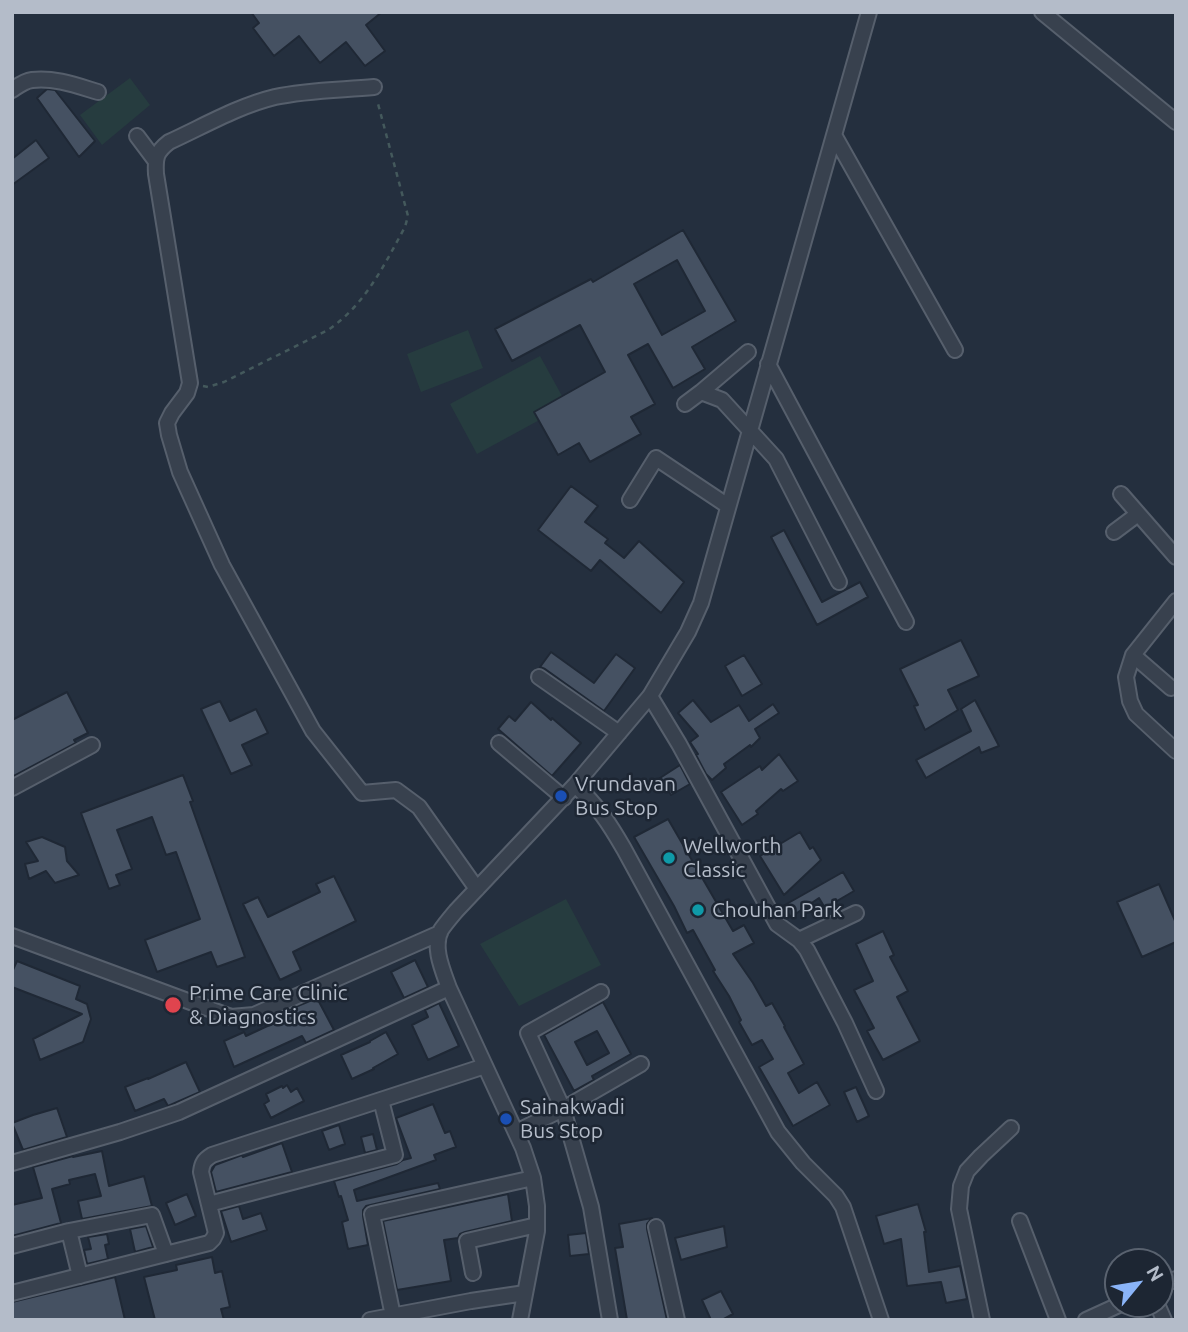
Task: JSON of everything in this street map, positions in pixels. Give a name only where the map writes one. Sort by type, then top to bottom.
[{"type":"street","points":[[520,1320],[537,1231],[533,1178],[516,1132],[449,988],[440,964],[440,933],[456,911],[564,798],[649,696],[688,632],[701,603],[869,12]]},
{"type":"street","points":[[1042,12],[1176,122]]},
{"type":"street","points":[[12,90],[32,80],[79,86],[98,92]]},
{"type":"street","points":[[374,87],[274,97],[169,142],[160,149],[155,160],[156,174],[190,383],[187,394],[167,423],[180,471],[222,565],[313,731],[362,793],[396,790],[419,807],[477,889]]},
{"type":"street","points":[[834,135],[955,350]]},
{"type":"street","points":[[137,136],[155,160]]},
{"type":"street","points":[[685,404],[748,352]]},
{"type":"street","points":[[768,364],[906,622]]},
{"type":"street","points":[[701,392],[722,400],[776,460],[839,582]]},
{"type":"street","points":[[630,500],[656,458],[728,506]]},
{"type":"street","points":[[1121,494],[1176,557]]},
{"type":"street","points":[[1114,532],[1138,514]]},
{"type":"street","points":[[1173,742],[1136,714],[1129,701],[1126,677],[1133,655],[1176,601]]},
{"type":"street","points":[[1133,655],[1171,688]]},
{"type":"street","points":[[539,677],[618,733]]},
{"type":"street","points":[[649,696],[679,744],[777,924],[799,940],[807,950],[876,1091]]},
{"type":"street","points":[[499,743],[564,798]]},
{"type":"street","points":[[12,788],[92,745]]},
{"type":"street","points":[[575,785],[594,803],[610,824],[778,1132],[843,1207],[881,1320]]},
{"type":"street","points":[[799,940],[856,913]]},
{"type":"street","points":[[12,936],[232,1017],[254,1015],[440,933]]},
{"type":"street","points":[[12,1163],[180,1112],[449,988]]},
{"type":"street","points":[[601,992],[528,1033],[563,1109],[591,1207],[610,1320]]},
{"type":"street","points":[[516,1132],[563,1109],[641,1064]]},
{"type":"street","points":[[12,1293],[204,1245],[213,1239],[216,1233],[201,1172],[202,1164],[207,1158],[485,1066]]},
{"type":"street","points":[[209,1204],[395,1155],[381,1100]]},
{"type":"street","points":[[982,1320],[958,1209],[961,1186],[967,1171],[1011,1128]]},
{"type":"street","points":[[393,1316],[372,1214],[533,1178]]},
{"type":"street","points":[[12,1246],[69,1231],[152,1215],[166,1254]]},
{"type":"street","points":[[1020,1221],[1058,1320]]},
{"type":"street","points":[[473,1273],[467,1241],[537,1225]]},
{"type":"street","points":[[656,1227],[677,1320]]},
{"type":"street","points":[[69,1231],[80,1276]]},
{"type":"street","points":[[369,1320],[525,1293]]},
{"type":"street","points":[[1086,1320],[1104,1312]]},
{"type":"path","points":[[190,383],[208,387],[233,378],[328,330],[343,320],[364,297],[405,227],[408,216],[374,87]]},
{"type":"green space","points":[[130,78],[150,105],[102,145],[80,115]]},
{"type":"green space","points":[[468,330],[483,368],[421,392],[407,354]]},
{"type":"green space","points":[[540,356],[567,405],[477,454],[450,404]]},
{"type":"green space","points":[[566,899],[601,965],[519,1006],[480,944]]},
{"type":"building","points":[[251,12],[382,12],[366,25],[385,51],[365,66],[346,42],[320,63],[299,36],[274,56],[253,28],[259,23]]},
{"type":"building","points":[[47,89],[55,90],[95,141],[79,157],[37,98]]},
{"type":"building","points":[[36,140],[49,158],[12,185],[12,159]]},
{"type":"building","points":[[683,230],[736,321],[692,347],[705,369],[673,388],[648,344],[628,355],[655,404],[631,417],[641,434],[590,462],[579,443],[558,455],[534,412],[605,372],[580,325],[512,361],[495,329],[591,279],[593,282]],"holes":[[[677,260],[705,311],[662,335],[634,284]]]},
{"type":"building","points":[[571,486],[598,506],[585,522],[608,539],[605,543],[624,558],[639,541],[684,582],[661,613],[600,560],[591,571],[538,530]]},
{"type":"building","points":[[784,530],[822,602],[860,582],[868,597],[817,625],[771,537]]},
{"type":"building","points":[[961,640],[979,676],[948,690],[958,710],[925,730],[914,706],[918,705],[900,669]]},
{"type":"building","points":[[551,652],[594,683],[616,654],[635,668],[604,711],[540,667]]},
{"type":"building","points":[[744,655],[762,684],[742,696],[725,666]]},
{"type":"building","points":[[67,692],[88,733],[74,740],[76,743],[12,777],[12,720]]},
{"type":"building","points":[[693,700],[711,722],[739,705],[749,721],[773,704],[779,713],[755,729],[760,738],[724,764],[726,768],[712,780],[706,774],[690,742],[698,736],[678,713]]},
{"type":"building","points":[[975,700],[999,746],[981,753],[979,747],[926,778],[916,760],[971,731],[961,709]]},
{"type":"building","points":[[220,701],[230,721],[256,709],[268,733],[242,745],[252,765],[231,774],[201,709]]},
{"type":"building","points":[[531,702],[581,743],[552,776],[498,729],[509,716],[515,721]]},
{"type":"building","points":[[779,754],[798,781],[783,791],[781,789],[756,811],[758,814],[742,825],[721,792],[760,766],[762,770]]},
{"type":"building","points":[[680,765],[690,784],[671,795],[660,778]]},
{"type":"building","points":[[183,775],[245,957],[217,967],[211,952],[157,972],[145,940],[200,919],[176,852],[166,855],[152,817],[117,830],[132,869],[116,875],[120,885],[109,889],[81,813]]},
{"type":"building","points":[[668,819],[733,931],[744,925],[754,943],[733,954],[766,1006],[772,1003],[804,1064],[788,1073],[799,1093],[817,1082],[830,1105],[793,1126],[759,1067],[773,1059],[762,1040],[752,1045],[693,930],[687,933],[634,837]]},
{"type":"building","points":[[800,832],[810,849],[813,847],[821,860],[784,895],[760,856]]},
{"type":"building","points":[[42,837],[65,847],[67,861],[79,875],[55,883],[46,871],[29,879],[25,864],[38,861],[26,842]]},
{"type":"building","points":[[843,872],[854,891],[825,908],[819,898],[791,917],[783,906]]},
{"type":"building","points":[[334,876],[356,921],[293,952],[301,970],[280,980],[243,904],[258,897],[268,917],[320,892],[316,884]]},
{"type":"building","points":[[1159,884],[1176,923],[1176,942],[1142,957],[1117,902]]},
{"type":"building","points":[[883,931],[894,955],[890,957],[908,991],[897,997],[920,1041],[883,1060],[867,1031],[874,1028],[854,990],[873,981],[856,944]]},
{"type":"building","points":[[415,960],[428,987],[404,998],[391,972]]},
{"type":"building","points":[[17,961],[80,986],[76,999],[87,1004],[91,1019],[83,1042],[40,1060],[33,1039],[82,1014],[12,987],[12,972]]},
{"type":"building","points":[[317,998],[334,1030],[306,1043],[302,1036],[234,1067],[224,1041],[244,1032],[246,1036],[291,1015],[288,1010]]},
{"type":"building","points":[[603,1002],[631,1054],[592,1076],[594,1080],[574,1091],[544,1035]],"holes":[[[597,1031],[609,1053],[587,1065],[575,1042]]]},
{"type":"building","points":[[439,1003],[459,1046],[428,1060],[412,1025],[428,1017],[425,1010]]},
{"type":"building","points":[[386,1032],[398,1054],[352,1079],[341,1055]]},
{"type":"building","points":[[186,1062],[200,1092],[168,1106],[164,1099],[135,1111],[125,1087]]},
{"type":"building","points":[[287,1085],[291,1092],[297,1088],[304,1101],[271,1118],[264,1104],[269,1101],[266,1094]]},
{"type":"building","points":[[856,1087],[869,1116],[857,1122],[844,1092]]},
{"type":"building","points":[[433,1104],[445,1133],[450,1131],[456,1147],[434,1155],[436,1160],[354,1190],[357,1201],[438,1183],[440,1189],[366,1206],[363,1216],[368,1245],[348,1249],[342,1222],[348,1220],[334,1181],[411,1158],[396,1118]]},
{"type":"building","points":[[57,1108],[67,1137],[23,1150],[12,1123]]},
{"type":"building","points":[[339,1125],[345,1144],[329,1150],[322,1131]]},
{"type":"building","points":[[373,1134],[377,1150],[365,1153],[361,1137]]},
{"type":"building","points":[[282,1143],[292,1172],[216,1192],[211,1172],[215,1165]]},
{"type":"building","points":[[102,1151],[109,1186],[144,1176],[152,1206],[82,1219],[78,1201],[101,1196],[95,1174],[69,1180],[70,1184],[52,1189],[61,1223],[12,1236],[12,1205],[42,1198],[33,1167]]},
{"type":"building","points":[[187,1194],[196,1216],[175,1225],[166,1203]]},
{"type":"building","points":[[508,1194],[512,1221],[444,1240],[451,1281],[397,1290],[383,1221]]},
{"type":"building","points":[[918,1204],[926,1232],[929,1272],[960,1266],[967,1299],[946,1303],[941,1282],[907,1286],[901,1239],[884,1244],[876,1216]]},
{"type":"building","points":[[239,1206],[243,1219],[261,1213],[267,1230],[231,1242],[221,1211]]},
{"type":"building","points":[[652,1218],[647,1229],[667,1320],[627,1320],[615,1248],[623,1247],[619,1224]]},
{"type":"building","points":[[146,1226],[153,1247],[135,1252],[130,1229]]},
{"type":"building","points":[[724,1226],[727,1247],[681,1260],[675,1238]]},
{"type":"building","points":[[586,1233],[589,1254],[570,1256],[568,1235]]},
{"type":"building","points":[[107,1234],[109,1244],[105,1245],[108,1259],[87,1264],[84,1250],[91,1249],[88,1237]]},
{"type":"building","points":[[212,1257],[215,1273],[222,1271],[230,1307],[221,1309],[224,1320],[155,1320],[144,1277],[177,1270],[176,1265]]},
{"type":"building","points":[[115,1277],[125,1320],[12,1320],[12,1302]]},
{"type":"building","points":[[721,1291],[733,1314],[722,1320],[711,1320],[702,1300]]},
{"type":"place","name":"Vrundavan Bus Stop","points":[[561,796]]},
{"type":"place","name":"Wellworth Classic","points":[[669,858]]},
{"type":"place","name":"Chouhan Park","points":[[698,910]]},
{"type":"place","name":"Prime Care Clinic & Diagnostics","points":[[173,1005]]},
{"type":"place","name":"Sainakwadi Bus Stop","points":[[506,1119]]}]
